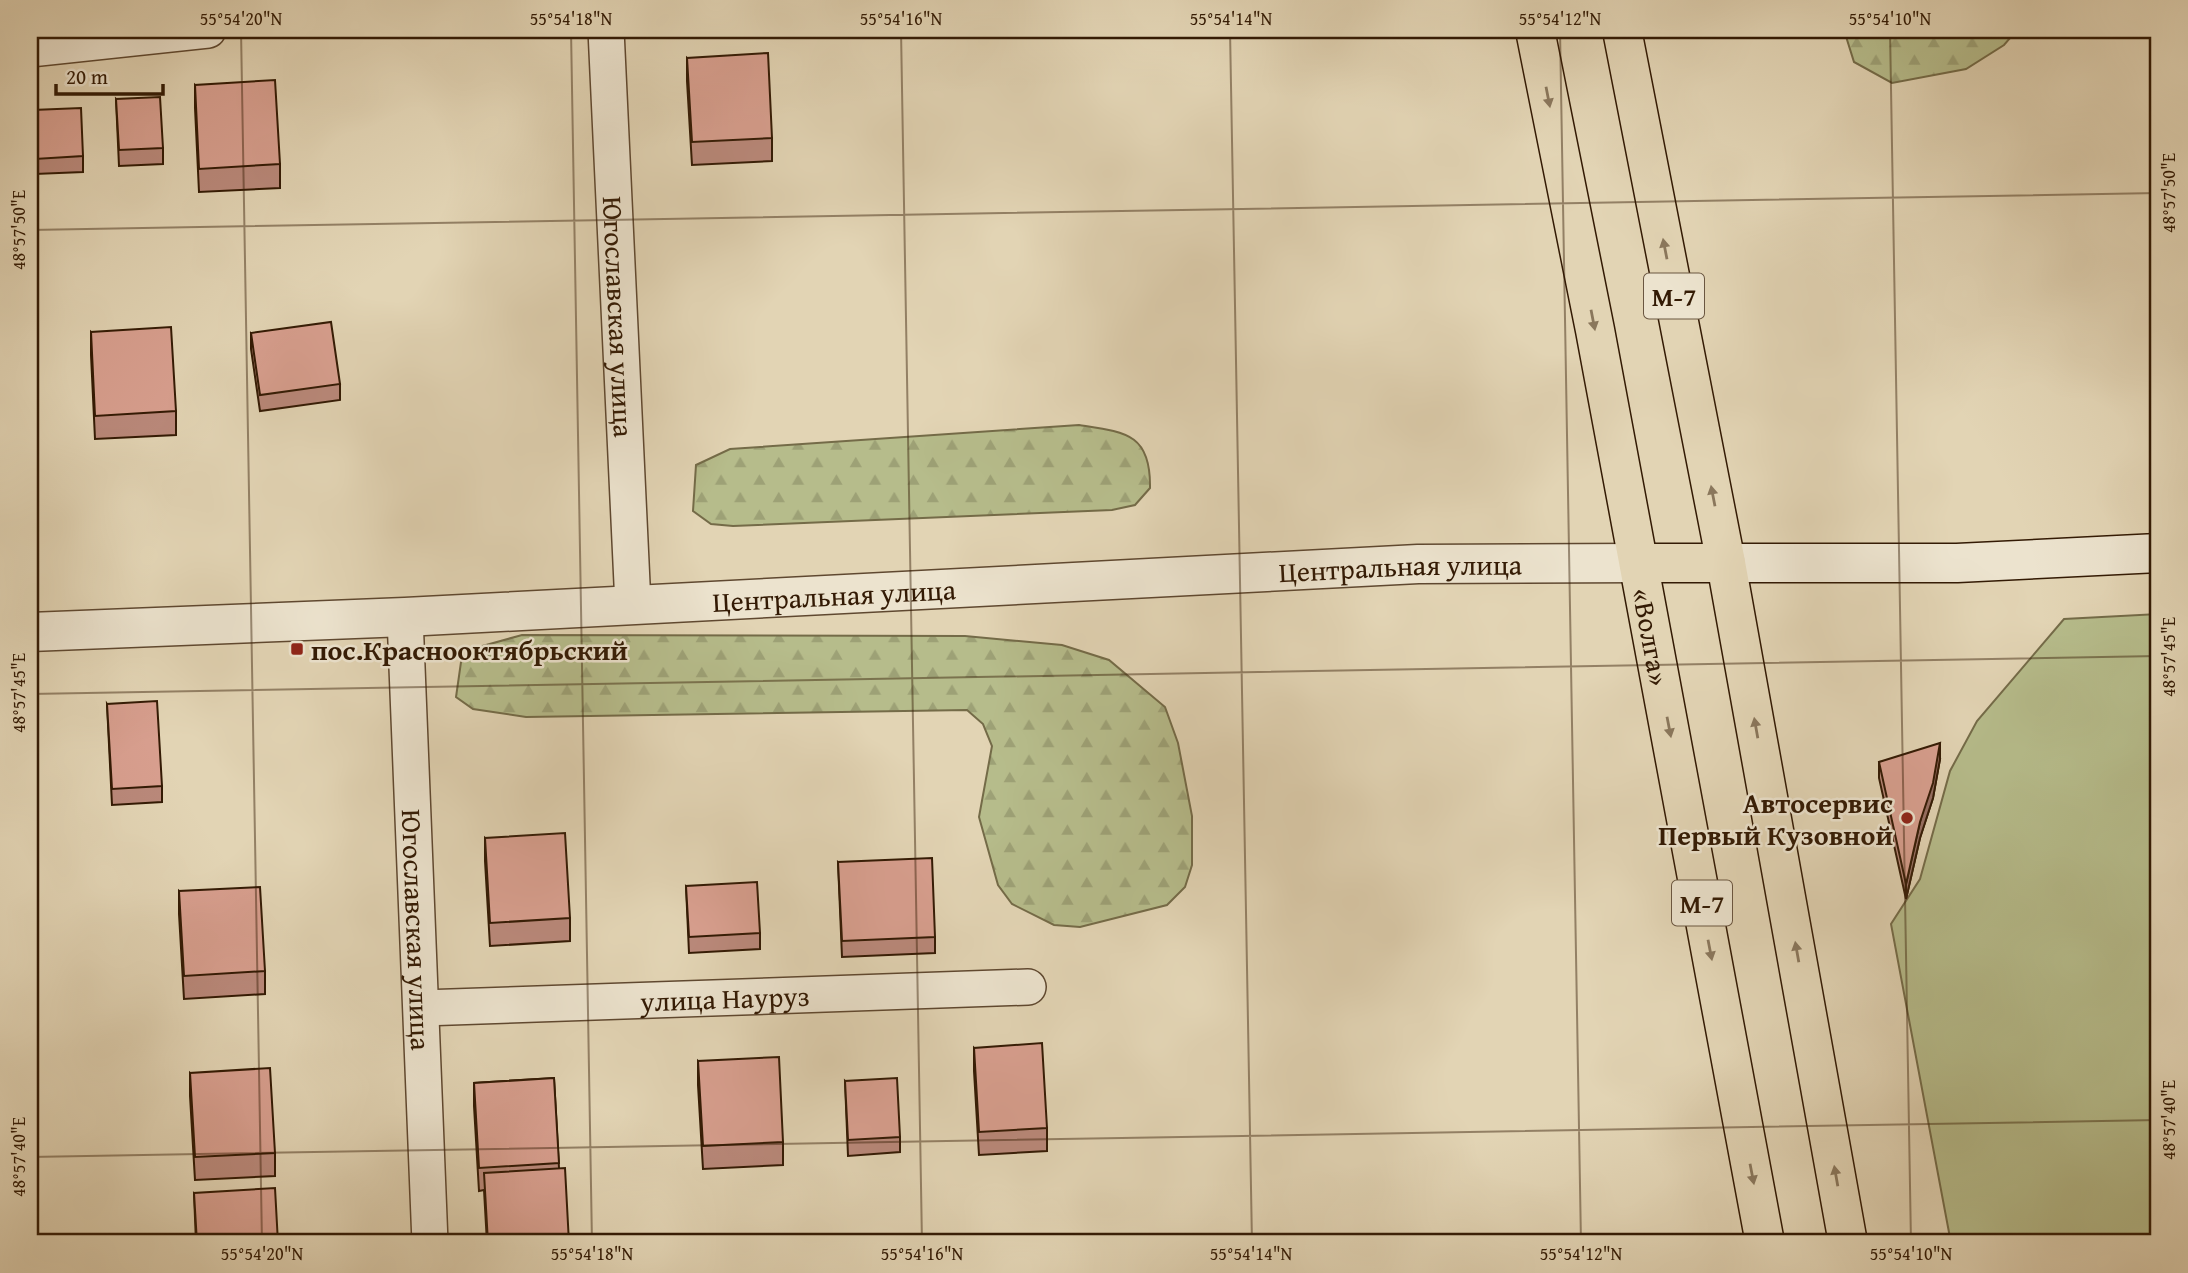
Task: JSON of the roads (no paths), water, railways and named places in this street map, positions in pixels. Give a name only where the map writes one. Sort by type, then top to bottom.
[{"type":"highway","name":"«Волга»","points":[[1535,30],[1639,563],[1765,1243]]},
{"type":"highway","name":"М-7","points":[[1622,30],[1726,563],[1848,1243]]},
{"type":"highway","points":[[1639,563],[1726,563]]},
{"type":"street","points":[[30,49],[208,30]]},
{"type":"street","points":[[597,30],[606,30]]},
{"type":"street","name":"Югославская улица","points":[[606,30],[633,605]]},
{"type":"street","points":[[1726,563],[1958,563],[2158,553]]},
{"type":"street","name":"Центральная улица","points":[[30,632],[405,617],[1418,564],[1639,563]]},
{"type":"street","name":"Югославская улица","points":[[405,617],[430,1243]]},
{"type":"street","name":"улица Науруз","points":[[422,1008],[1028,987]]},
{"type":"place","name":"пос.Краснооктябрьский","points":[[297,649]]},
{"type":"place","name":"Автосервис Первый Кузовной","points":[[1907,818]]}]
